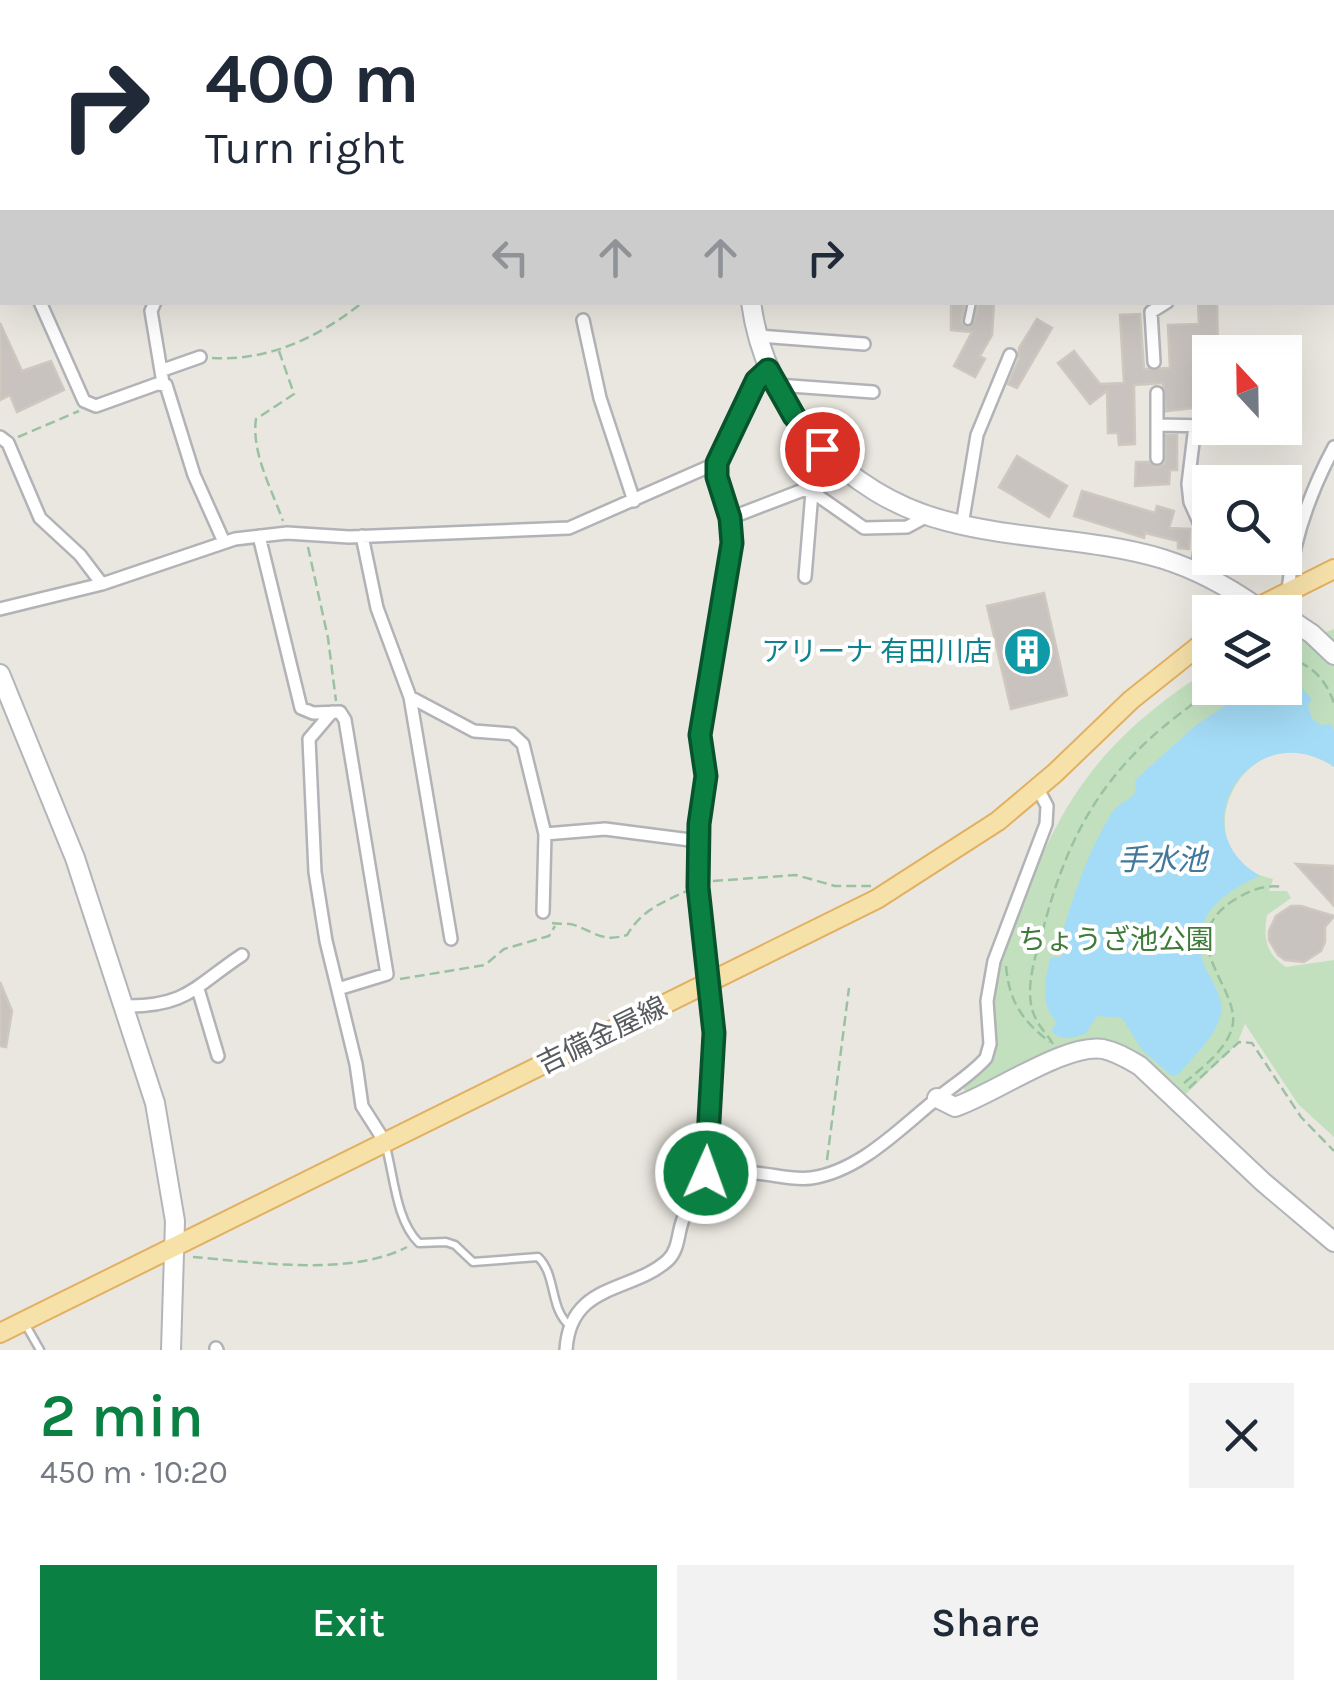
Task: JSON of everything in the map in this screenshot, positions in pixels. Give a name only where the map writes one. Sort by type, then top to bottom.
[{"type":"main road","points":[[1281,595],[1334,569]]},
{"type":"main road","name":"吉備金屋線","points":[[1,1331],[174,1251],[385,1142],[878,899],[954,852],[1038,789],[1131,700],[1192,652]]},
{"type":"street","points":[[41,305],[84,401],[93,406],[200,357]]},
{"type":"street","points":[[154,305],[151,310],[163,376],[194,475],[224,542]]},
{"type":"street","points":[[752,305],[772,378],[794,416],[822,449],[866,486],[923,514],[962,525],[1126,550],[1192,570]]},
{"type":"street","points":[[1154,362],[1151,312],[1162,305]]},
{"type":"street","points":[[583,320],[600,398],[634,501]]},
{"type":"street","points":[[758,336],[864,344]]},
{"type":"street","points":[[962,525],[976,435],[1010,355]]},
{"type":"street","points":[[712,1186],[705,1156],[714,1033],[698,887],[698,841],[706,776],[700,735],[732,543],[717,463],[756,381],[772,378],[873,392]]},
{"type":"street","points":[[1156,392],[1157,458]]},
{"type":"street","points":[[1157,426],[1192,426]]},
{"type":"street","points":[[4,439],[40,518],[80,555],[102,584]]},
{"type":"street","points":[[1288,590],[1291,555],[1315,484],[1334,447]]},
{"type":"street","points":[[0,609],[102,584],[224,542],[260,536],[570,528],[717,463]]},
{"type":"street","points":[[1192,467],[1188,484],[1192,507]]},
{"type":"street","points":[[730,518],[793,492],[812,492],[864,528],[907,527],[923,514]]},
{"type":"street","points":[[806,576],[812,492]]},
{"type":"street","points":[[260,536],[298,700],[306,712],[340,712],[345,720],[387,974],[338,989]]},
{"type":"street","points":[[362,536],[377,608],[410,697],[451,939]]},
{"type":"street","points":[[1204,575],[1237,595]]},
{"type":"street","points":[[1302,627],[1334,655]]},
{"type":"street","points":[[0,674],[56,806],[125,1006],[162,1130],[174,1221],[171,1350]]},
{"type":"street","points":[[410,697],[474,731],[518,737],[523,744],[545,834],[543,912]]},
{"type":"street","points":[[333,712],[309,740],[315,872],[362,1106],[385,1142]]},
{"type":"street","points":[[566,1350],[570,1326],[593,1300],[666,1262],[678,1243],[684,1216],[712,1186],[746,1172],[798,1178],[825,1174],[866,1154],[981,1064],[990,1052],[987,1001],[994,961],[1046,824],[1047,806],[1038,789]]},
{"type":"street","points":[[545,834],[605,829],[698,841]]},
{"type":"street","points":[[125,1006],[168,1004],[198,989],[242,955]]},
{"type":"street","points":[[198,989],[218,1056]]},
{"type":"street","points":[[937,1098],[955,1108],[1066,1054],[1100,1048],[1119,1053],[1140,1066],[1262,1182],[1334,1242]]},
{"type":"lane","points":[[968,321],[971,305]]},
{"type":"lane","points":[[385,1142],[404,1218],[416,1240],[455,1244],[473,1262],[538,1257],[545,1266],[561,1319],[570,1326]]},
{"type":"lane","points":[[24,1321],[40,1350]]},
{"type":"path","points":[[200,357],[230,359],[279,351],[330,326],[359,305]]},
{"type":"path","points":[[279,351],[294,394],[256,419],[254,425],[260,455],[288,533]]},
{"type":"path","points":[[4,439],[93,406]]},
{"type":"path","points":[[305,534],[328,638],[336,699],[333,712]]},
{"type":"path","points":[[1302,662],[1317,673],[1334,703]]},
{"type":"path","points":[[1006,964],[1009,989],[1018,1012],[1057,1050],[1036,1020],[1030,1001],[1037,952],[1064,860],[1084,819],[1118,771],[1164,724],[1192,705]]},
{"type":"path","points":[[1174,1096],[1220,1048],[1233,1026],[1212,963],[1208,938],[1211,925],[1217,914],[1238,898],[1265,886],[1282,886]]},
{"type":"path","points":[[382,976],[393,980],[485,966],[504,948],[549,936],[556,925]]},
{"type":"path","points":[[825,1174],[848,988]]},
{"type":"path","points":[[1174,1096],[1239,1042],[1247,1040],[1301,1117],[1334,1152]]},
{"type":"path","points":[[174,1251],[332,1264],[389,1255],[416,1240]]},
{"type":"green space","name":"ちょうざ池公園","points":[[1334,629],[1334,767],[1301,753],[1273,755],[1249,769],[1233,791],[1225,817],[1228,843],[1244,865],[1273,879],[1269,891],[1287,891],[1291,898],[1267,915],[1266,938],[1274,957],[1286,967],[1334,960],[1334,1137],[1298,1104],[1245,1024],[1237,1044],[1186,1094],[1127,1051],[1086,1041],[967,1094],[962,1086],[987,1068],[993,1058],[995,985],[1004,952],[1050,838],[1090,774],[1141,720],[1192,681],[1192,705],[1302,705],[1302,641]]},
{"type":"water","name":"手水池","points":[[1302,688],[1312,699],[1308,705],[1312,719],[1321,725],[1331,724],[1334,731],[1334,767],[1305,754],[1277,754],[1254,765],[1236,783],[1226,806],[1225,831],[1236,855],[1260,876],[1234,889],[1205,919],[1200,946],[1203,962],[1218,992],[1221,1012],[1210,1038],[1178,1075],[1172,1076],[1142,1050],[1122,1018],[1097,1016],[1085,1034],[1059,1036],[1051,1030],[1057,1023],[1048,1008],[1045,984],[1050,958],[1060,957],[1068,948],[1063,931],[1072,900],[1111,814],[1135,792],[1135,780],[1195,726],[1226,705],[1302,705]]},
{"type":"building","points":[[951,305],[964,305],[961,322],[968,328],[974,323],[978,305],[994,305],[992,335],[980,356],[985,359],[975,377],[954,366],[972,332],[951,330]]},
{"type":"building","points":[[1198,305],[1217,305],[1218,335],[1192,335],[1192,408],[1166,411],[1163,383],[1134,385],[1135,444],[1119,445],[1118,433],[1108,433],[1107,391],[1090,404],[1058,363],[1074,351],[1100,384],[1124,383],[1120,315],[1140,314],[1144,369],[1170,368],[1168,325],[1199,324]]},
{"type":"building","points":[[1037,319],[1052,328],[1017,388],[1008,384],[1019,359],[1019,348]]},
{"type":"building","points":[[0,323],[22,371],[51,361],[64,390],[17,412],[10,395],[0,400]]},
{"type":"building","points":[[1166,435],[1177,435],[1177,470],[1170,470],[1169,484],[1135,486],[1136,462],[1149,462],[1156,467],[1165,463]]},
{"type":"building","points":[[1017,456],[1067,486],[1049,517],[999,487]]},
{"type":"building","points":[[1082,491],[1155,513],[1157,506],[1174,511],[1169,528],[1190,529],[1189,549],[1178,548],[1178,541],[1145,533],[1144,538],[1074,516]]},
{"type":"building","name":"アリーナ 有田川店","points":[[1044,593],[1067,695],[1011,709],[987,606]]},
{"type":"building","points":[[1296,864],[1334,866],[1334,906]]},
{"type":"building","points":[[1291,906],[1334,916],[1325,927],[1321,951],[1304,962],[1285,960],[1269,940],[1276,916]]},
{"type":"building","points":[[0,982],[12,1011],[6,1047],[0,1046]]},
{"type":"place","name":"アリーナ 有田川店","points":[[1027,651]]},
{"type":"route","points":[[706,1173],[714,1033],[698,887],[699,824],[706,776],[700,735],[732,543],[717,463],[756,381],[768,370],[794,416],[822,449]]}]
